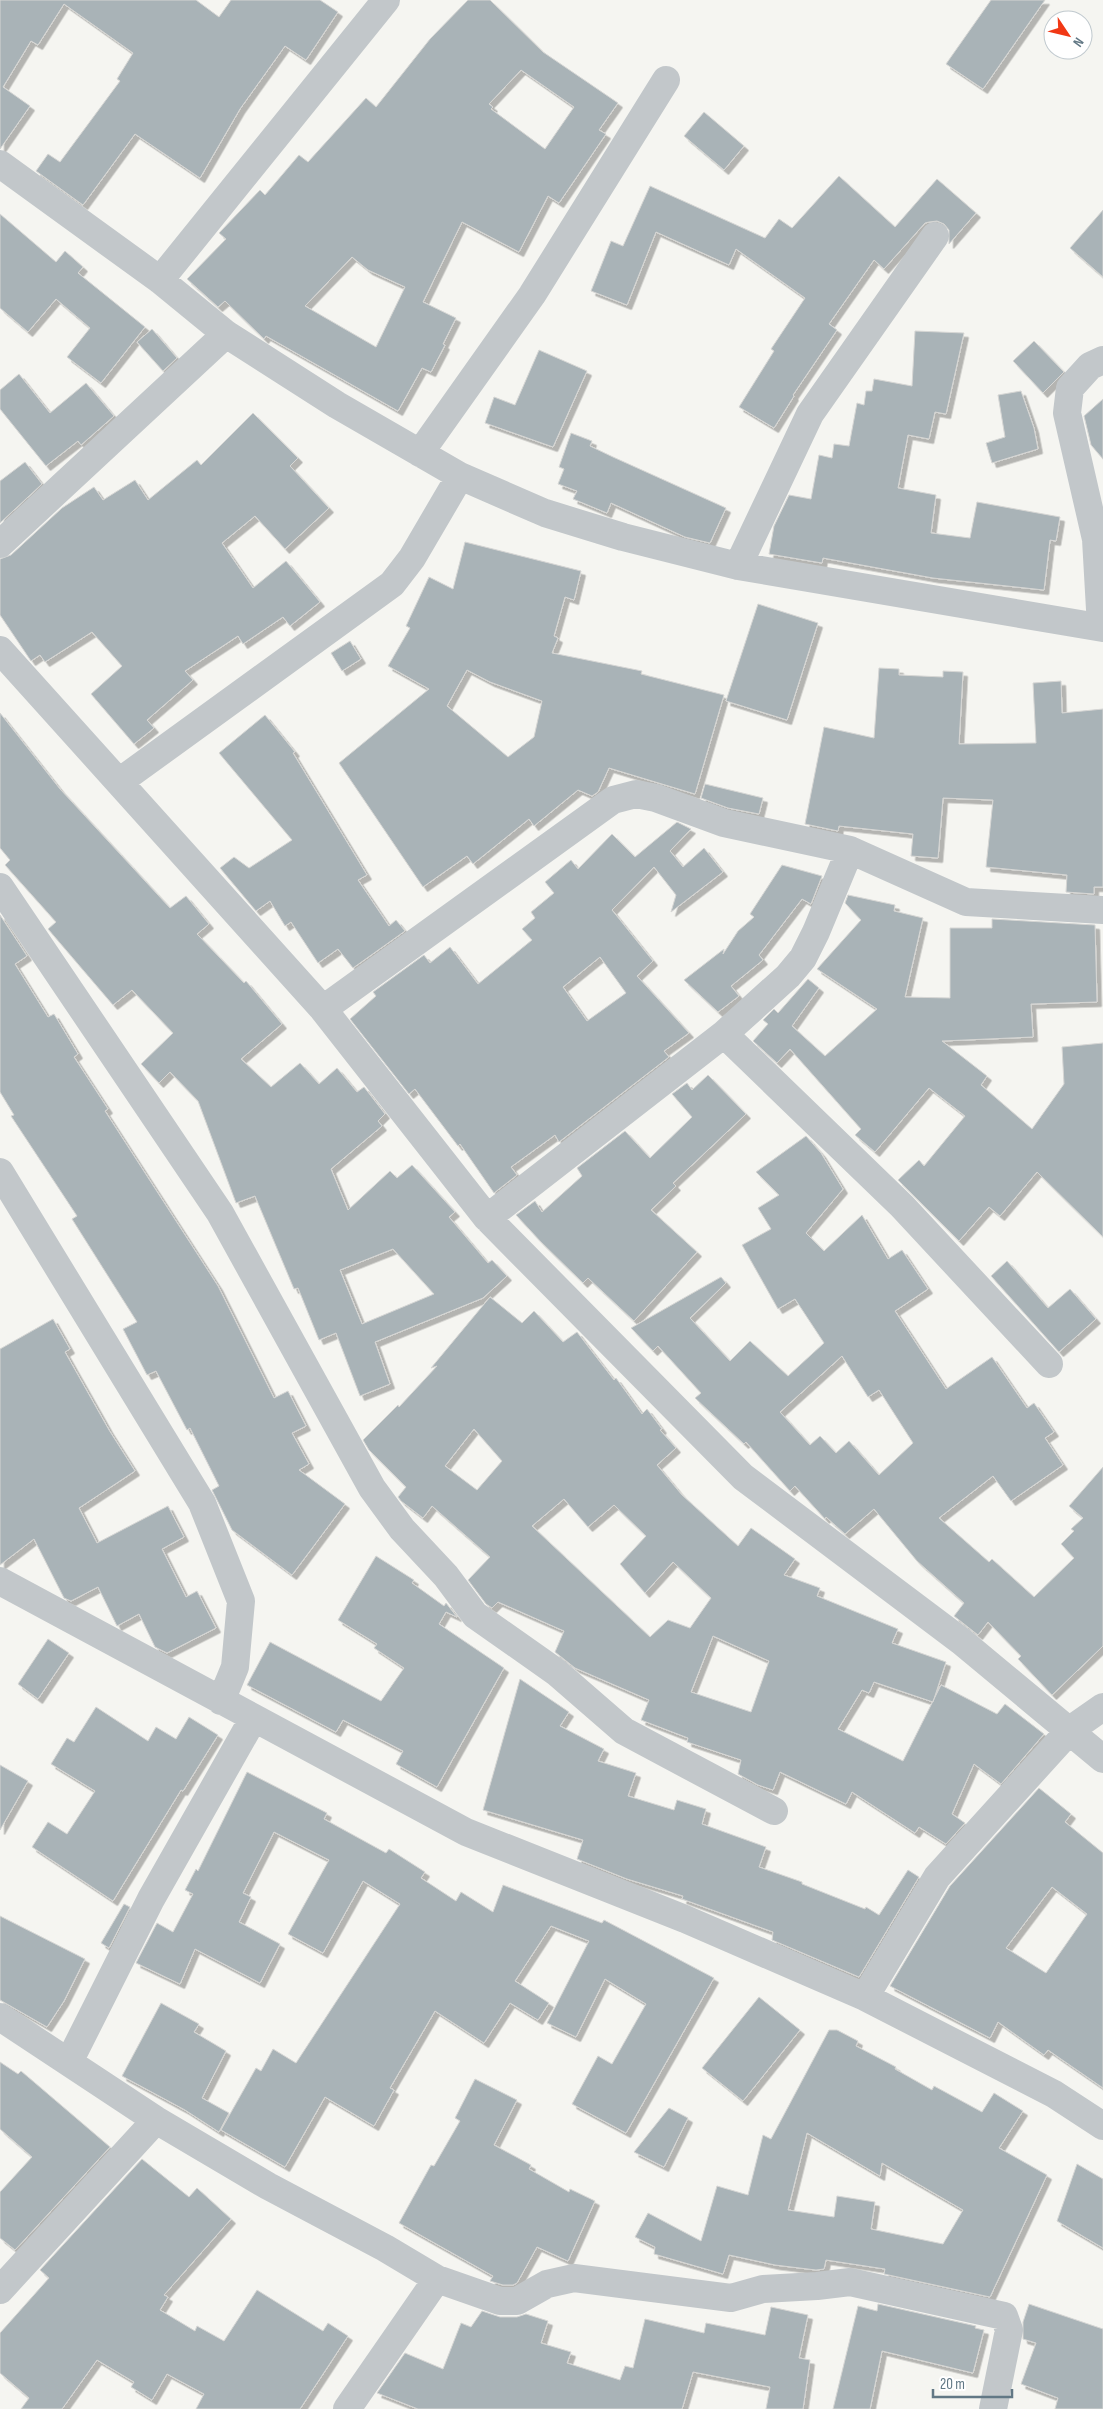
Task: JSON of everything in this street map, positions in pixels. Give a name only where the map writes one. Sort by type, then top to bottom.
[{"type":"street","points":[[160,280],[386,0]]},
{"type":"street","points":[[420,453],[532,295],[666,80]]},
{"type":"street","points":[[0,164],[160,280],[226,334],[337,404],[460,476],[545,513],[623,537],[738,566],[1102,628],[1096,538],[1067,413],[1070,388],[1090,366],[1103,360]]},
{"type":"street","points":[[738,566],[810,414],[829,384],[935,236]]},
{"type":"street","points":[[0,544],[226,334]]},
{"type":"street","points":[[119,782],[392,584],[412,558],[460,476]]},
{"type":"street","points":[[0,650],[323,1008],[487,1218],[743,1477],[961,1641],[1103,1759]]},
{"type":"street","points":[[323,1008],[613,800],[636,794],[656,798],[724,823],[850,850],[966,902],[1103,910]]},
{"type":"street","points":[[487,1218],[724,1034],[788,976],[802,958],[816,932],[850,850]]},
{"type":"street","points":[[0,888],[220,1213],[372,1488],[402,1529],[446,1576],[475,1615],[556,1672],[624,1731],[774,1811]]},
{"type":"street","points":[[724,1034],[902,1206],[1049,1364]]},
{"type":"street","points":[[0,1172],[206,1512],[241,1601],[235,1667],[221,1701]]},
{"type":"street","points":[[0,1580],[252,1718],[466,1832],[685,1919],[866,1996],[1054,2094],[1103,2126]]},
{"type":"street","points":[[866,1996],[937,1878],[1070,1730],[1103,1707]]},
{"type":"street","points":[[69,2062],[151,1900],[252,1718]]},
{"type":"street","points":[[0,2017],[156,2120],[268,2186],[385,2248],[437,2279],[500,2301],[516,2301],[547,2284],[574,2278],[730,2298],[763,2289],[850,2282],[1004,2316],[1009,2330],[993,2409]]},
{"type":"street","points":[[0,2290],[156,2120]]},
{"type":"street","points":[[352,2408],[437,2279]]},
{"type":"building","points":[[0,0],[196,0],[219,17],[231,0],[320,0],[338,12],[306,60],[285,46],[240,109],[200,178],[135,134],[83,205],[36,171],[48,154],[60,162],[120,81],[117,79],[133,53],[64,4],[38,45],[31,41],[3,87],[30,106],[0,149]]},
{"type":"building","points":[[468,0],[490,0],[543,52],[618,103],[599,130],[606,134],[559,203],[548,196],[519,252],[462,222],[423,302],[456,318],[431,372],[422,368],[398,411],[266,336],[264,339],[225,301],[218,307],[187,279],[226,239],[219,233],[260,190],[265,195],[299,155],[308,162],[366,98],[376,107],[430,39]],"holes":[[[521,70],[574,107],[545,149],[491,109],[493,107],[489,104]],[[352,257],[368,270],[405,287],[376,347],[305,306]]]},
{"type":"building","points":[[991,0],[1045,0],[983,89],[946,64]]},
{"type":"building","points":[[704,112],[744,146],[724,170],[684,136]]},
{"type":"building","points":[[839,176],[895,227],[937,179],[976,213],[949,244],[949,230],[944,224],[937,221],[929,222],[925,223],[884,269],[874,260],[829,324],[837,330],[793,395],[774,428],[739,407],[774,351],[771,349],[805,298],[736,249],[729,265],[656,232],[627,305],[591,291],[611,241],[623,246],[650,186],[765,238],[779,219],[792,228]]},
{"type":"building","points":[[1103,210],[1103,277],[1070,248]]},
{"type":"building","points":[[0,214],[56,262],[65,251],[83,267],[78,273],[145,327],[101,383],[67,357],[90,328],[56,299],[28,332],[0,308]]},
{"type":"building","points":[[152,329],[177,358],[163,371],[137,342]]},
{"type":"building","points":[[915,331],[964,333],[946,414],[935,412],[929,439],[908,435],[898,488],[936,495],[931,533],[970,538],[977,502],[1060,517],[1056,541],[1050,540],[1044,590],[933,578],[823,558],[822,563],[769,554],[774,526],[789,495],[811,499],[819,455],[832,458],[834,444],[849,446],[857,403],[864,405],[866,391],[872,391],[874,379],[912,386]]},
{"type":"building","points":[[1034,341],[1064,372],[1043,393],[1013,361]]},
{"type":"building","points":[[539,350],[587,371],[553,447],[485,423],[494,397],[515,405]]},
{"type":"building","points":[[19,374],[50,413],[86,383],[114,416],[81,445],[78,441],[46,466],[0,409],[0,390]]},
{"type":"building","points":[[1021,391],[1034,428],[1038,449],[992,463],[986,443],[1005,437],[998,395]]},
{"type":"building","points":[[1103,399],[1103,459],[1091,445],[1084,416]]},
{"type":"building","points":[[253,413],[298,458],[290,466],[329,508],[285,549],[255,516],[222,543],[253,588],[286,561],[320,602],[290,626],[283,617],[243,644],[238,636],[185,671],[193,680],[147,720],[154,728],[134,744],[91,694],[122,666],[92,632],[45,662],[40,655],[31,661],[0,615],[0,559],[11,555],[62,508],[94,487],[103,500],[135,480],[148,500],[197,460],[201,465]]},
{"type":"building","points":[[571,433],[592,441],[590,446],[726,508],[710,543],[685,537],[611,503],[607,513],[573,499],[577,491],[558,484],[564,469],[559,467]]},
{"type":"building","points":[[25,462],[42,484],[0,523],[0,481]]},
{"type":"building","points":[[465,542],[581,571],[574,600],[565,597],[554,636],[558,638],[552,653],[642,671],[641,674],[724,695],[695,794],[609,768],[598,792],[592,796],[578,790],[534,826],[529,819],[473,864],[467,856],[423,887],[339,763],[429,689],[388,666],[410,628],[406,626],[429,577],[453,589]],"holes":[[[467,670],[490,682],[542,701],[534,737],[508,757],[447,706]]]},
{"type":"building","points":[[758,604],[818,623],[787,720],[726,701]]},
{"type":"building","points":[[350,641],[361,659],[342,671],[331,653]]},
{"type":"building","points":[[879,668],[899,669],[899,675],[943,677],[943,671],[963,672],[959,744],[1036,743],[1033,683],[1061,681],[1062,713],[1103,709],[1103,887],[1094,887],[1094,894],[1066,892],[1067,875],[986,867],[993,800],[943,798],[938,858],[911,856],[913,834],[839,826],[838,831],[805,824],[824,727],[874,738]]},
{"type":"building","points":[[0,713],[60,789],[170,908],[186,896],[209,924],[197,934],[244,983],[246,981],[282,1024],[241,1059],[271,1087],[300,1063],[319,1084],[337,1068],[357,1092],[364,1087],[385,1114],[378,1121],[382,1126],[331,1169],[348,1210],[390,1171],[397,1178],[412,1165],[455,1212],[449,1217],[488,1263],[492,1260],[507,1276],[483,1298],[375,1342],[390,1384],[360,1396],[336,1333],[319,1340],[298,1288],[294,1289],[255,1196],[236,1203],[198,1101],[170,1072],[159,1083],[141,1064],[173,1033],[132,990],[113,1005],[48,929],[56,922],[5,865],[10,860],[0,848]],"holes":[[[393,1249],[434,1294],[362,1324],[340,1270]]]},
{"type":"building","points":[[265,715],[295,752],[293,753],[367,875],[358,880],[389,926],[396,920],[405,931],[353,968],[338,949],[318,963],[291,922],[285,926],[270,901],[256,911],[220,868],[234,857],[249,868],[292,840],[219,753]]},
{"type":"building","points":[[705,784],[763,798],[759,814],[728,808],[701,798]]},
{"type":"building","points":[[677,822],[691,829],[670,851],[683,867],[704,848],[723,872],[671,912],[676,895],[654,867],[612,910],[653,961],[637,976],[689,1033],[664,1051],[669,1057],[559,1142],[555,1135],[511,1167],[517,1175],[494,1193],[460,1144],[458,1146],[415,1089],[409,1094],[350,1019],[376,996],[373,992],[424,955],[430,963],[450,947],[478,984],[532,940],[522,929],[535,918],[531,912],[554,893],[545,882],[571,860],[578,869],[612,834],[635,857]],"holes":[[[600,957],[626,993],[587,1021],[563,987]]]},
{"type":"building","points":[[782,865],[822,876],[811,904],[802,899],[759,955],[763,960],[731,986],[739,996],[718,1012],[684,980],[724,949],[723,954],[738,931],[754,917],[750,914]]},
{"type":"building","points":[[848,895],[895,905],[894,911],[923,918],[905,997],[950,998],[950,928],[992,928],[992,919],[1095,925],[1097,1002],[1031,1004],[1033,1037],[942,1041],[987,1076],[981,1085],[1032,1129],[1064,1084],[1062,1047],[1103,1043],[1103,1237],[1037,1172],[1000,1216],[989,1207],[959,1241],[898,1180],[919,1160],[924,1166],[965,1116],[929,1088],[875,1152],[855,1135],[861,1129],[790,1049],[777,1063],[753,1041],[768,1024],[763,1020],[774,1009],[778,1013],[808,979],[819,988],[792,1026],[825,1056],[877,1009],[817,969],[861,920],[845,903]]},
{"type":"building","points":[[0,915],[27,956],[15,964],[48,1017],[54,1014],[78,1054],[74,1057],[108,1109],[105,1111],[218,1286],[274,1398],[288,1391],[306,1426],[292,1433],[309,1464],[299,1470],[345,1504],[292,1575],[232,1530],[212,1490],[219,1486],[190,1428],[187,1430],[156,1371],[147,1375],[123,1329],[137,1322],[72,1219],[77,1216],[11,1116],[14,1115],[0,1092]]},
{"type":"building","points":[[708,1075],[746,1114],[673,1183],[676,1186],[651,1210],[697,1252],[634,1321],[588,1278],[583,1283],[516,1215],[535,1201],[542,1212],[582,1176],[577,1168],[625,1131],[650,1158],[692,1117],[672,1094],[687,1083],[692,1090]]},
{"type":"building","points":[[806,1136],[821,1153],[843,1189],[806,1233],[824,1251],[862,1215],[888,1259],[902,1250],[928,1289],[895,1311],[946,1389],[992,1357],[1027,1408],[1034,1403],[1054,1432],[1045,1438],[1063,1465],[1011,1501],[993,1476],[939,1518],[989,1562],[992,1559],[1034,1597],[1074,1558],[1061,1544],[1074,1531],[1071,1529],[1083,1518],[1069,1506],[1103,1467],[1103,1646],[1052,1695],[1018,1659],[1021,1656],[988,1622],[978,1635],[954,1616],[964,1603],[917,1561],[874,1509],[845,1534],[826,1517],[825,1519],[795,1486],[790,1491],[746,1442],[744,1444],[695,1398],[701,1393],[658,1346],[653,1351],[631,1328],[721,1277],[726,1283],[690,1318],[730,1361],[750,1341],[788,1376],[824,1343],[795,1299],[778,1309],[742,1245],[771,1229],[758,1208],[779,1195],[756,1172]],"holes":[[[842,1356],[868,1397],[879,1390],[913,1443],[879,1475],[849,1441],[836,1453],[820,1436],[810,1445],[780,1412]]]},
{"type":"building","points":[[1007,1261],[1048,1308],[1070,1289],[1096,1319],[1059,1352],[991,1276]]},
{"type":"building","points":[[490,1297],[522,1323],[534,1311],[563,1342],[577,1332],[614,1380],[616,1378],[642,1414],[647,1409],[662,1429],[660,1430],[676,1448],[657,1465],[682,1495],[738,1546],[751,1528],[795,1559],[784,1575],[820,1588],[817,1596],[898,1629],[892,1643],[946,1662],[934,1699],[941,1685],[997,1714],[1005,1704],[1044,1734],[1001,1784],[974,1764],[952,1814],[965,1823],[946,1844],[919,1827],[915,1833],[852,1792],[846,1804],[780,1772],[773,1790],[758,1785],[738,1774],[741,1760],[687,1742],[688,1738],[641,1720],[649,1700],[575,1668],[555,1652],[564,1631],[498,1602],[492,1608],[486,1604],[468,1580],[490,1557],[432,1506],[423,1518],[401,1501],[398,1497],[406,1487],[369,1450],[363,1440],[398,1405],[399,1407],[437,1366],[431,1368]],"holes":[[[474,1429],[502,1461],[477,1490],[445,1466]],[[564,1499],[588,1527],[614,1505],[646,1536],[620,1564],[645,1593],[673,1562],[711,1598],[690,1628],[668,1620],[650,1637],[532,1526]],[[713,1636],[769,1661],[751,1712],[691,1692]],[[874,1682],[933,1702],[903,1761],[838,1729],[862,1690],[869,1693]]]},
{"type":"building","points":[[53,1319],[70,1349],[65,1352],[109,1430],[135,1471],[79,1508],[97,1543],[168,1506],[184,1537],[162,1549],[186,1597],[197,1591],[216,1628],[167,1653],[155,1647],[139,1614],[117,1626],[98,1587],[71,1601],[64,1598],[34,1539],[0,1565],[0,1349]]},
{"type":"building","points":[[376,1556],[414,1580],[412,1583],[444,1606],[446,1603],[457,1617],[446,1612],[439,1624],[504,1668],[437,1787],[396,1764],[403,1751],[343,1720],[336,1732],[247,1685],[270,1642],[381,1701],[404,1668],[374,1648],[377,1644],[338,1620]]},
{"type":"building","points":[[48,1639],[69,1653],[38,1699],[18,1684]]},
{"type":"building","points":[[520,1679],[569,1712],[560,1726],[604,1749],[598,1761],[636,1773],[628,1796],[674,1810],[677,1800],[706,1809],[702,1824],[766,1847],[759,1867],[802,1882],[802,1884],[865,1909],[866,1907],[879,1915],[908,1870],[919,1877],[859,1977],[772,1940],[773,1932],[682,1899],[683,1896],[627,1879],[577,1859],[583,1840],[483,1810]]},
{"type":"building","points":[[96,1707],[148,1741],[156,1727],[176,1739],[189,1717],[218,1735],[183,1791],[181,1790],[113,1901],[32,1847],[48,1822],[67,1834],[95,1791],[51,1764],[67,1738],[74,1742]]},
{"type":"building","points":[[0,1765],[28,1781],[0,1830]]},
{"type":"building","points":[[247,1772],[327,1813],[324,1819],[386,1853],[389,1849],[425,1872],[421,1878],[456,1901],[461,1892],[493,1912],[503,1885],[602,1923],[604,1920],[714,1978],[626,2133],[572,2104],[598,2056],[612,2064],[646,2004],[605,1979],[576,2037],[547,2023],[589,1941],[551,1926],[515,1981],[549,2003],[538,2020],[510,2003],[484,2043],[435,2011],[390,2088],[394,2090],[374,2126],[325,2097],[285,2167],[221,2130],[256,2068],[261,2071],[273,2049],[296,2063],[400,1904],[363,1881],[323,1953],[288,1934],[329,1860],[274,1832],[243,1893],[251,1897],[239,1922],[280,1944],[260,1983],[195,1949],[180,1984],[136,1963],[157,1923],[173,1932],[193,1894],[185,1890],[196,1869],[198,1871]]},
{"type":"building","points":[[1039,1788],[1071,1814],[1065,1822],[1103,1853],[1103,2088],[1048,2050],[1044,2055],[998,2022],[990,2038],[890,1986],[950,1886]],"holes":[[[1052,1887],[1087,1914],[1046,1973],[1006,1948]]]},
{"type":"building","points":[[124,1904],[130,1907],[109,1948],[101,1943]]},
{"type":"building","points":[[0,1916],[85,1959],[64,2001],[47,2027],[0,2000]]},
{"type":"building","points":[[759,1997],[800,2030],[743,2101],[702,2068]]},
{"type":"building","points":[[161,2003],[199,2024],[194,2032],[226,2051],[202,2098],[229,2113],[219,2132],[185,2110],[122,2076]]},
{"type":"building","points":[[829,2030],[837,2030],[858,2041],[856,2046],[896,2067],[895,2069],[932,2090],[934,2086],[982,2112],[994,2093],[1023,2111],[999,2148],[1047,2175],[990,2297],[884,2274],[885,2269],[826,2260],[824,2269],[816,2270],[775,2265],[729,2255],[723,2274],[654,2254],[655,2247],[635,2237],[648,2213],[701,2241],[717,2186],[748,2195],[763,2135],[771,2139]],"holes":[[[807,2133],[880,2176],[882,2163],[963,2210],[943,2244],[871,2229],[875,2202],[837,2196],[834,2217],[788,2210]]]},
{"type":"building","points":[[0,2062],[18,2074],[21,2071],[110,2147],[15,2250],[0,2238],[0,2192],[32,2157],[0,2129]]},
{"type":"building","points":[[475,2079],[517,2100],[494,2145],[531,2165],[529,2169],[569,2192],[570,2189],[595,2201],[568,2261],[537,2247],[517,2283],[513,2285],[503,2285],[490,2281],[493,2276],[399,2223],[431,2165],[434,2166],[460,2121],[455,2118]]},
{"type":"building","points":[[669,2108],[688,2118],[664,2167],[634,2152]]},
{"type":"building","points":[[142,2159],[189,2197],[197,2188],[231,2219],[164,2295],[168,2297],[160,2310],[195,2331],[197,2326],[224,2341],[257,2290],[323,2331],[328,2323],[348,2336],[300,2409],[196,2409],[204,2394],[167,2374],[152,2400],[131,2387],[134,2382],[97,2360],[62,2409],[21,2409],[29,2398],[0,2373],[0,2333],[49,2278],[40,2270]]},
{"type":"building","points":[[1077,2164],[1103,2179],[1103,2248],[1057,2221]]},
{"type":"building","points":[[878,2304],[976,2326],[975,2328],[984,2330],[973,2373],[882,2351],[870,2409],[833,2409],[858,2306],[877,2311]]},
{"type":"building","points":[[1029,2304],[1103,2329],[1103,2409],[1055,2409],[1058,2398],[1021,2384],[1036,2343],[1023,2339],[1023,2322]]},
{"type":"building","points":[[771,2307],[808,2315],[799,2358],[810,2360],[803,2409],[766,2409],[770,2387],[693,2372],[682,2409],[418,2409],[377,2393],[405,2353],[443,2369],[461,2323],[471,2327],[482,2311],[500,2317],[517,2317],[526,2314],[548,2321],[541,2343],[571,2352],[567,2363],[620,2380],[625,2366],[633,2368],[645,2319],[704,2333],[706,2323],[765,2335]]}]
